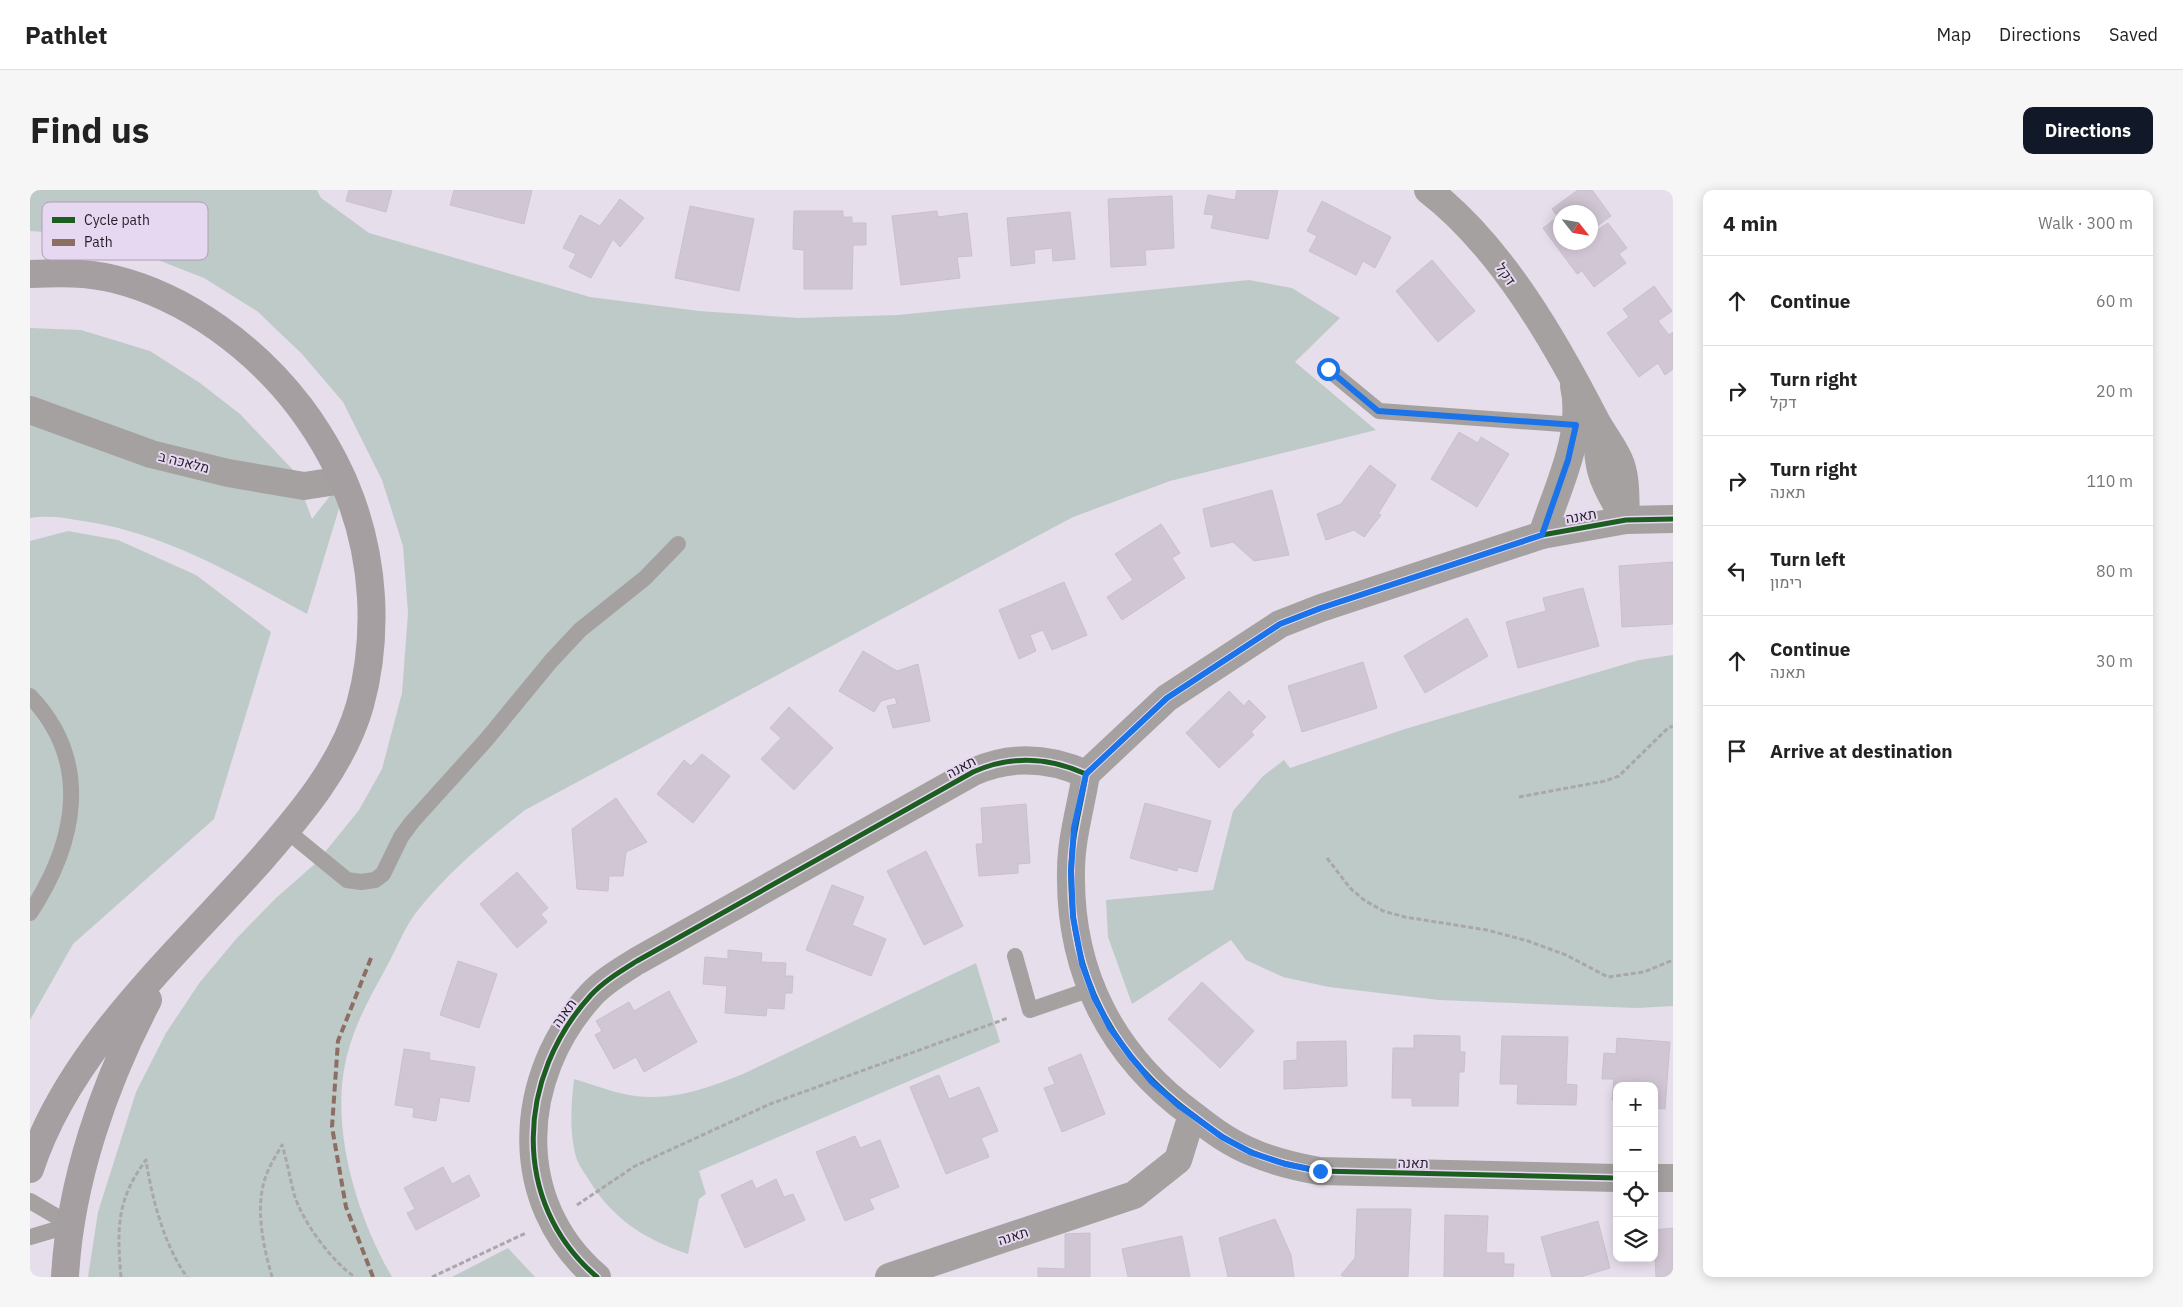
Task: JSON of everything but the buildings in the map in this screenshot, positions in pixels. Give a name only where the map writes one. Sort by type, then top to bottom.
[{"type":"main road","points":[[30,274],[69,273],[114,279],[162,296],[208,322],[250,353],[287,390],[318,431],[343,480],[360,527],[370,580],[372,626],[369,668],[360,706],[345,743],[326,777],[286,830],[179,949],[107,1033],[47,1127],[30,1169]]},
{"type":"main road","points":[[65,1277],[71,1225],[85,1163],[112,1080],[142,1010],[179,949]]},
{"type":"street","name":"דקל","points":[[1428,190],[1449,206],[1477,234],[1502,267],[1571,370],[1586,423],[1620,460],[1624,481],[1626,520]]},
{"type":"street","name":"מלאכה ב","points":[[30,410],[151,454],[228,473],[304,486],[343,480]]},
{"type":"street","points":[[1542,535],[1568,460],[1586,423]]},
{"type":"street","name":"תאנה","points":[[597,1277],[568,1247],[552,1221],[540,1190],[534,1158],[532,1127],[536,1097],[545,1068],[563,1032],[592,994],[614,976],[985,767],[1010,760],[1036,760],[1062,764],[1086,774],[1167,698],[1280,624],[1321,608],[1542,535],[1626,520],[1673,519]]},
{"type":"street","points":[[1086,774],[1074,828],[1071,871],[1073,917],[1082,964],[1091,989],[1110,1028],[1130,1056],[1152,1082],[1192,1115]]},
{"type":"street","name":"תאנה","points":[[889,1277],[1134,1195],[1178,1160],[1192,1115],[1222,1137],[1252,1153],[1285,1164],[1320,1171],[1613,1178]]},
{"type":"street","points":[[1658,1178],[1673,1178]]},
{"type":"lane","points":[[1328,369],[1378,411],[1586,423]]},
{"type":"lane","points":[[286,830],[347,880],[361,882],[375,880],[382,874],[401,837],[412,822],[486,740],[551,661],[580,630],[645,578],[678,544]]},
{"type":"lane","points":[[30,696],[41,707],[59,735],[67,758],[71,788],[70,824],[60,859],[46,889],[30,914]]},
{"type":"lane","points":[[1015,956],[1030,1010],[1091,989]]},
{"type":"lane","points":[[30,1126],[64,1098]]},
{"type":"lane","points":[[30,1201],[71,1225]]},
{"type":"lane","points":[[30,1237],[71,1225]]},
{"type":"path","points":[[1519,797],[1605,781],[1619,776],[1668,728],[1673,726]]},
{"type":"path","points":[[1327,858],[1350,888],[1364,900],[1383,911],[1405,917],[1488,930],[1528,941],[1566,955],[1608,977],[1644,972],[1673,960]]},
{"type":"path","points":[[432,1277],[552,1221],[635,1166],[770,1104],[1030,1010]]},
{"type":"path","points":[[272,1277],[261,1227],[261,1192],[267,1173],[282,1145],[295,1196],[314,1232],[345,1271],[355,1277]]},
{"type":"path","points":[[121,1277],[118,1236],[122,1205],[131,1182],[146,1160],[151,1189],[170,1246],[187,1277]]},
{"type":"shaded area","points":[[30,190],[317,190],[321,198],[369,233],[590,297],[699,311],[799,318],[898,315],[1249,280],[1292,288],[1340,318],[1295,362],[1376,430],[1170,481],[1073,517],[525,810],[455,869],[413,916],[405,930],[355,1029],[348,1052],[343,1080],[341,1108],[349,1168],[367,1226],[392,1277],[88,1277],[98,1212],[136,1092],[166,1033],[200,982],[237,938],[276,898],[317,862],[359,810],[382,769],[402,693],[408,613],[403,546],[382,480],[343,402],[302,354],[257,311],[204,278],[158,260],[208,260],[208,202],[42,202],[42,232],[30,231]]},
{"type":"shaded area","points":[[30,328],[81,330],[150,351],[200,383],[240,414],[294,471],[312,519],[351,469],[307,614],[199,557],[143,535],[70,519],[30,518]]},
{"type":"shaded area","points":[[68,531],[118,540],[196,575],[271,632],[214,819],[73,944],[30,1020],[30,541]]},
{"type":"shaded area","points":[[1673,655],[1673,1006],[1637,1008],[1439,1000],[1329,987],[1283,977],[1246,960],[1231,940],[1132,1004],[1108,937],[1106,900],[1213,890],[1233,811],[1263,776],[1284,760],[1290,768],[1405,729],[1639,660]]},
{"type":"shaded area","points":[[976,963],[1000,1042],[699,1171],[706,1194],[699,1199],[688,1254],[644,1235],[619,1217],[598,1194],[578,1163],[574,1150],[572,1130],[574,1079],[611,1091],[640,1097],[673,1096],[697,1090],[743,1074]]},
{"type":"shaded area","points":[[508,1248],[535,1277],[452,1277]]},
{"type":"marked path","points":[[371,958],[338,1041],[332,1127],[346,1207],[373,1277]]},
{"type":"cycle path","points":[[1086,774],[1167,698],[1280,624],[1321,608],[1542,535],[1626,520],[1673,519]]},
{"type":"cycle path","points":[[597,1277],[568,1247],[549,1213],[537,1176],[533,1138],[537,1100],[548,1063],[566,1027],[591,995],[619,972],[637,961],[973,772],[1001,763],[1030,760],[1058,764],[1086,774]]},
{"type":"cycle path","points":[[1086,774],[1074,835],[1071,871],[1072,908],[1078,944],[1087,977],[1101,1009],[1118,1039],[1139,1066],[1164,1092],[1200,1121],[1230,1141],[1254,1153],[1286,1164],[1319,1171],[1613,1178]]},
{"type":"route","points":[[1320,1171],[1285,1164],[1252,1153],[1222,1137],[1178,1105],[1152,1082],[1130,1056],[1110,1028],[1094,997],[1082,964],[1073,917],[1071,871],[1074,828],[1086,774],[1167,698],[1280,624],[1321,608],[1542,535],[1573,444],[1576,425],[1378,411],[1328,369]]}]
